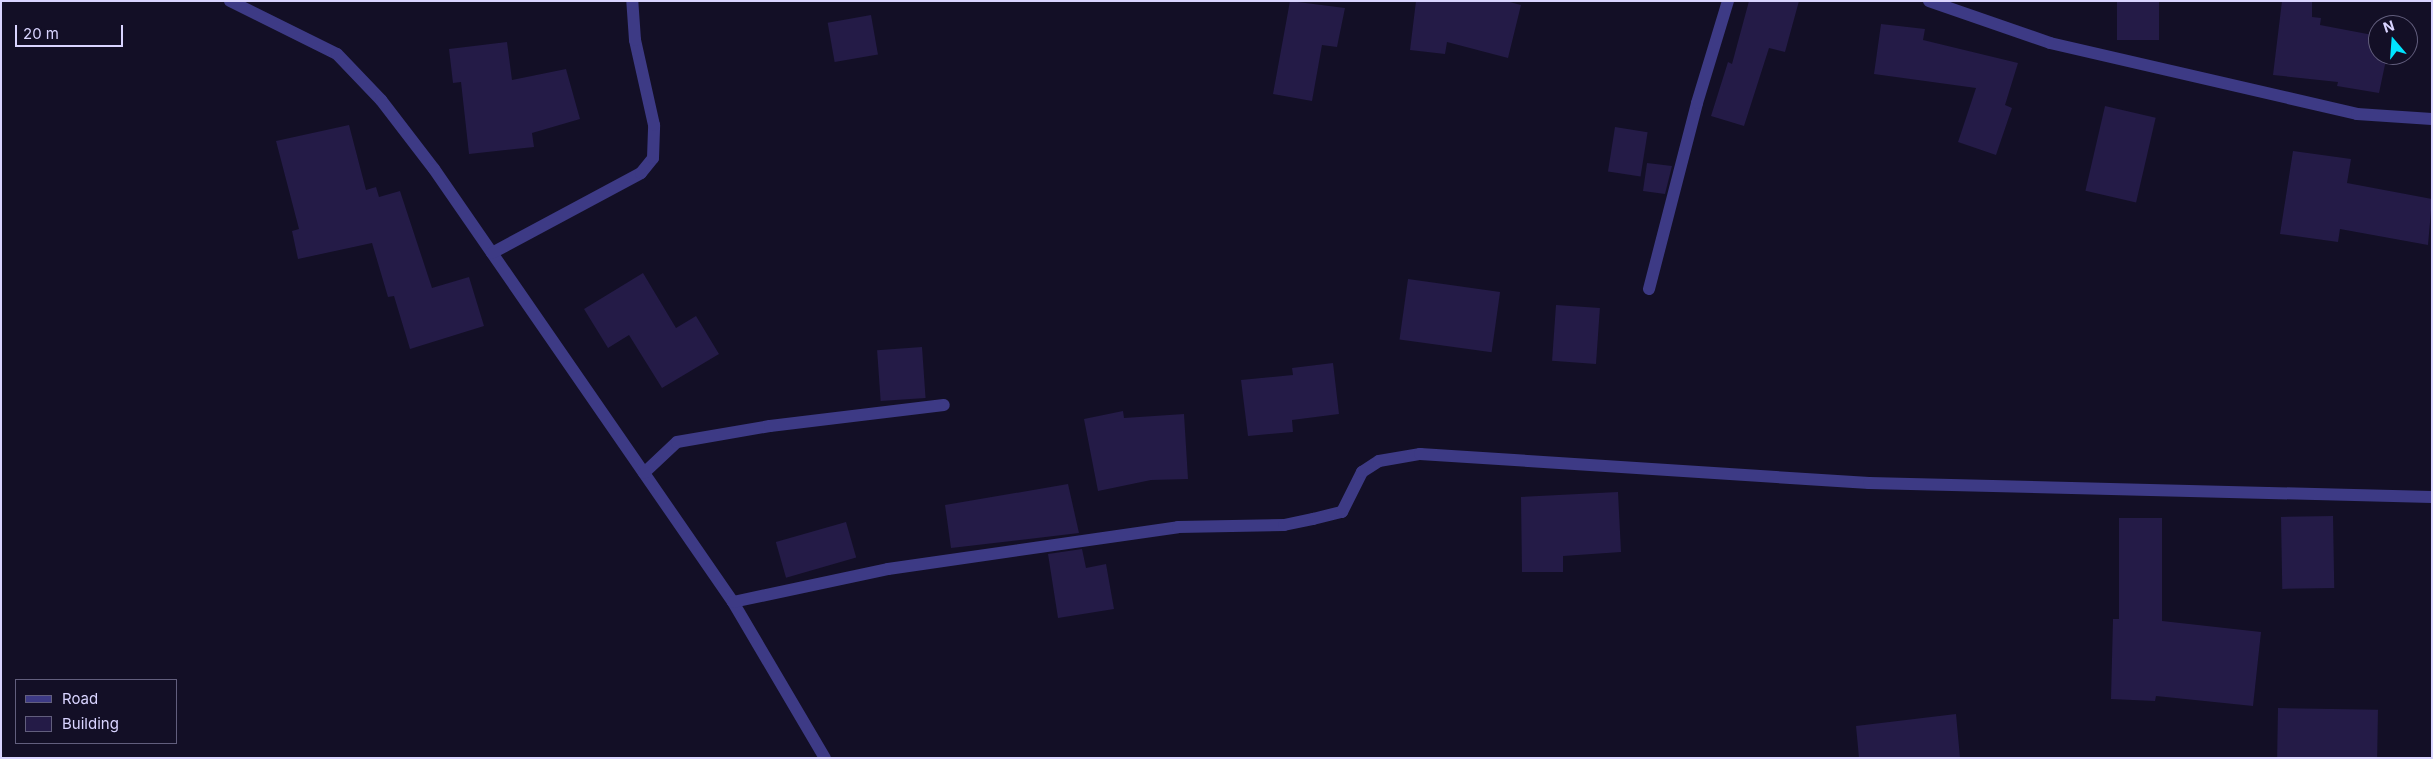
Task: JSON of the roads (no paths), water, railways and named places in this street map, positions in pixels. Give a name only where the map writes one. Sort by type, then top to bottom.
[{"type":"street","points":[[230,1],[336,54],[361,75],[434,169],[733,602],[825,758]]},
{"type":"street","points":[[492,253],[641,173],[653,158],[654,125],[634,40],[632,1]]},
{"type":"street","points":[[1649,289],[1697,103],[1728,1]]},
{"type":"street","points":[[1929,1],[2050,43],[2357,114],[2432,119]]},
{"type":"street","points":[[644,473],[677,442],[770,426],[944,405]]},
{"type":"street","points":[[733,602],[888,569],[1169,529],[1284,525],[1313,519],[1342,512],[1362,472],[1379,461],[1420,454],[1869,483],[2432,497]]}]
